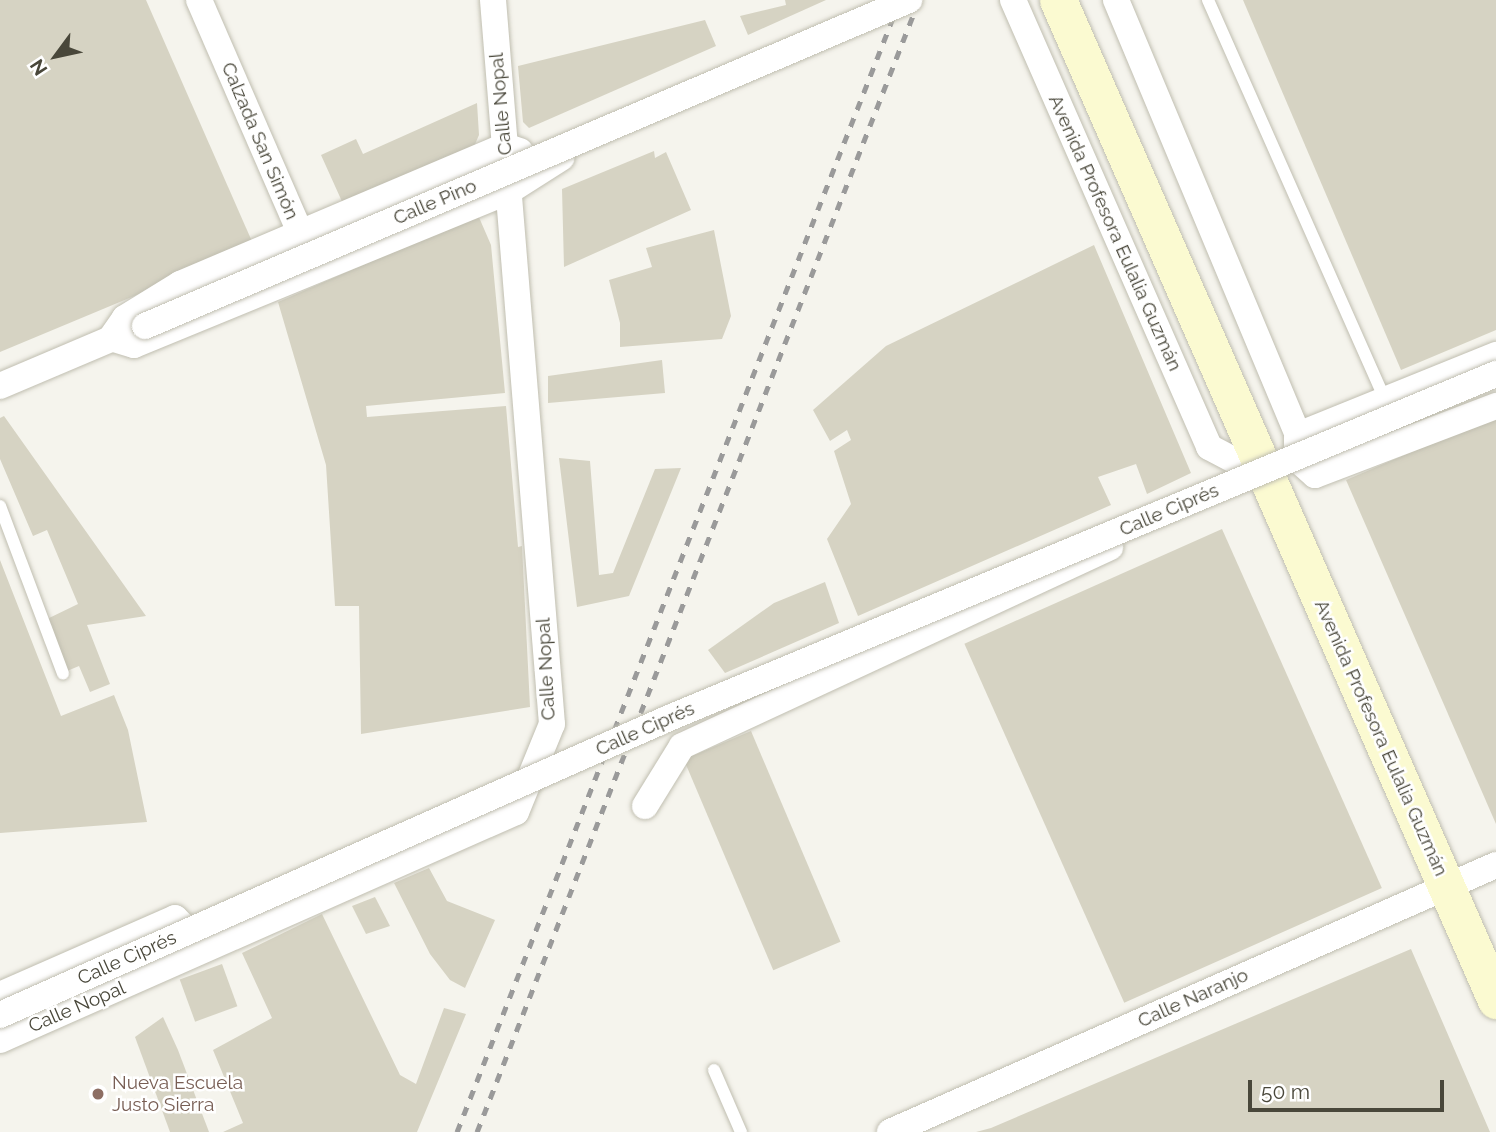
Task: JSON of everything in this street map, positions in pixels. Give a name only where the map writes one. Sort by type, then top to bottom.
[{"type":"main road","name":"Avenida Profesora Eulalia Guzmán","points":[[1058,0],[1264,476],[1496,1000]]},
{"type":"street","name":"Calzada San Simón","points":[[199,0],[300,232],[505,146]]},
{"type":"street","name":"Calle Nopal","points":[[0,1040],[516,812],[552,724],[493,0]]},
{"type":"street","name":"Calle Pino","points":[[0,386],[909,0]]},
{"type":"street","name":"Avenida Profesora Eulalia Guzmán","points":[[1013,0],[1209,447],[1264,476]]},
{"type":"street","points":[[1115,0],[1298,435],[1297,459],[1315,475],[1496,406]]},
{"type":"street","points":[[300,232],[180,284],[125,318],[111,338],[134,345],[509,191],[551,162],[829,46]]},
{"type":"street","points":[[505,146],[551,162]]},
{"type":"street","points":[[1298,435],[1496,355]]},
{"type":"street","name":"Calle Ciprés","points":[[0,1015],[669,718],[1496,374]]},
{"type":"street","points":[[645,806],[682,746],[1264,476]]},
{"type":"street","name":"Calle Naranjo","points":[[890,1132],[1496,865]]},
{"type":"street","points":[[0,995],[175,918],[208,950]]},
{"type":"lane","points":[[1208,0],[1385,400]]},
{"type":"lane","points":[[0,506],[63,674]]},
{"type":"lane","points":[[714,1070],[741,1132]]},
{"type":"building","points":[[0,0],[146,0],[254,246],[0,352]]},
{"type":"building","points":[[785,0],[826,0],[748,35],[740,16],[786,5]]},
{"type":"building","points":[[1243,0],[1496,0],[1496,330],[1401,370]]},
{"type":"building","points":[[705,20],[716,46],[529,128],[523,122],[518,66]]},
{"type":"building","points":[[477,103],[479,135],[473,149],[344,206],[321,155],[356,139],[363,154]]},
{"type":"building","points":[[654,151],[655,158],[666,152],[691,210],[564,267],[562,189]]},
{"type":"building","points":[[478,215],[491,245],[505,393],[366,406],[367,417],[506,406],[518,547],[522,546],[530,707],[361,734],[359,606],[335,606],[326,465],[278,302]]},
{"type":"building","points":[[714,230],[731,316],[722,339],[620,347],[620,323],[609,280],[652,267],[646,248]]},
{"type":"building","points":[[1094,245],[1191,473],[1147,494],[1136,464],[1098,477],[1111,505],[858,616],[827,539],[851,504],[834,451],[851,440],[847,430],[830,441],[813,410],[886,346]]},
{"type":"building","points":[[662,360],[665,393],[548,403],[548,376]]},
{"type":"building","points":[[4,416],[146,616],[87,625],[110,684],[90,692],[79,666],[67,671],[45,620],[78,604],[47,530],[33,536],[0,459],[0,418]]},
{"type":"building","points":[[1496,416],[1496,824],[1346,480]]},
{"type":"building","points":[[559,458],[590,461],[599,575],[613,573],[655,469],[681,468],[629,596],[577,607]]},
{"type":"building","points":[[1222,529],[1382,888],[1124,1003],[964,644]]},
{"type":"building","points":[[0,560],[61,716],[114,695],[128,730],[147,822],[0,833]]},
{"type":"building","points":[[825,582],[839,623],[725,673],[708,650],[774,603]]},
{"type":"building","points":[[751,731],[840,942],[773,970],[684,760]]},
{"type":"building","points":[[429,868],[447,901],[495,920],[465,988],[450,980],[430,954],[394,883]]},
{"type":"building","points":[[375,897],[390,926],[366,934],[352,906]]},
{"type":"building","points":[[322,914],[400,1075],[416,1084],[444,1008],[466,1014],[417,1132],[223,1132],[243,1123],[213,1050],[272,1018],[242,953]]},
{"type":"building","points":[[1411,949],[1490,1132],[976,1132],[991,1128]]},
{"type":"building","points":[[222,964],[237,1006],[195,1022],[180,979]]},
{"type":"building","points":[[163,1017],[209,1132],[170,1132],[135,1037]]},
{"type":"railway","points":[[457,1132],[900,0]]},
{"type":"railway","points":[[477,1132],[919,0]]},
{"type":"place","name":"Nueva Escuela Justo Sierra","points":[[98,1094]]}]
